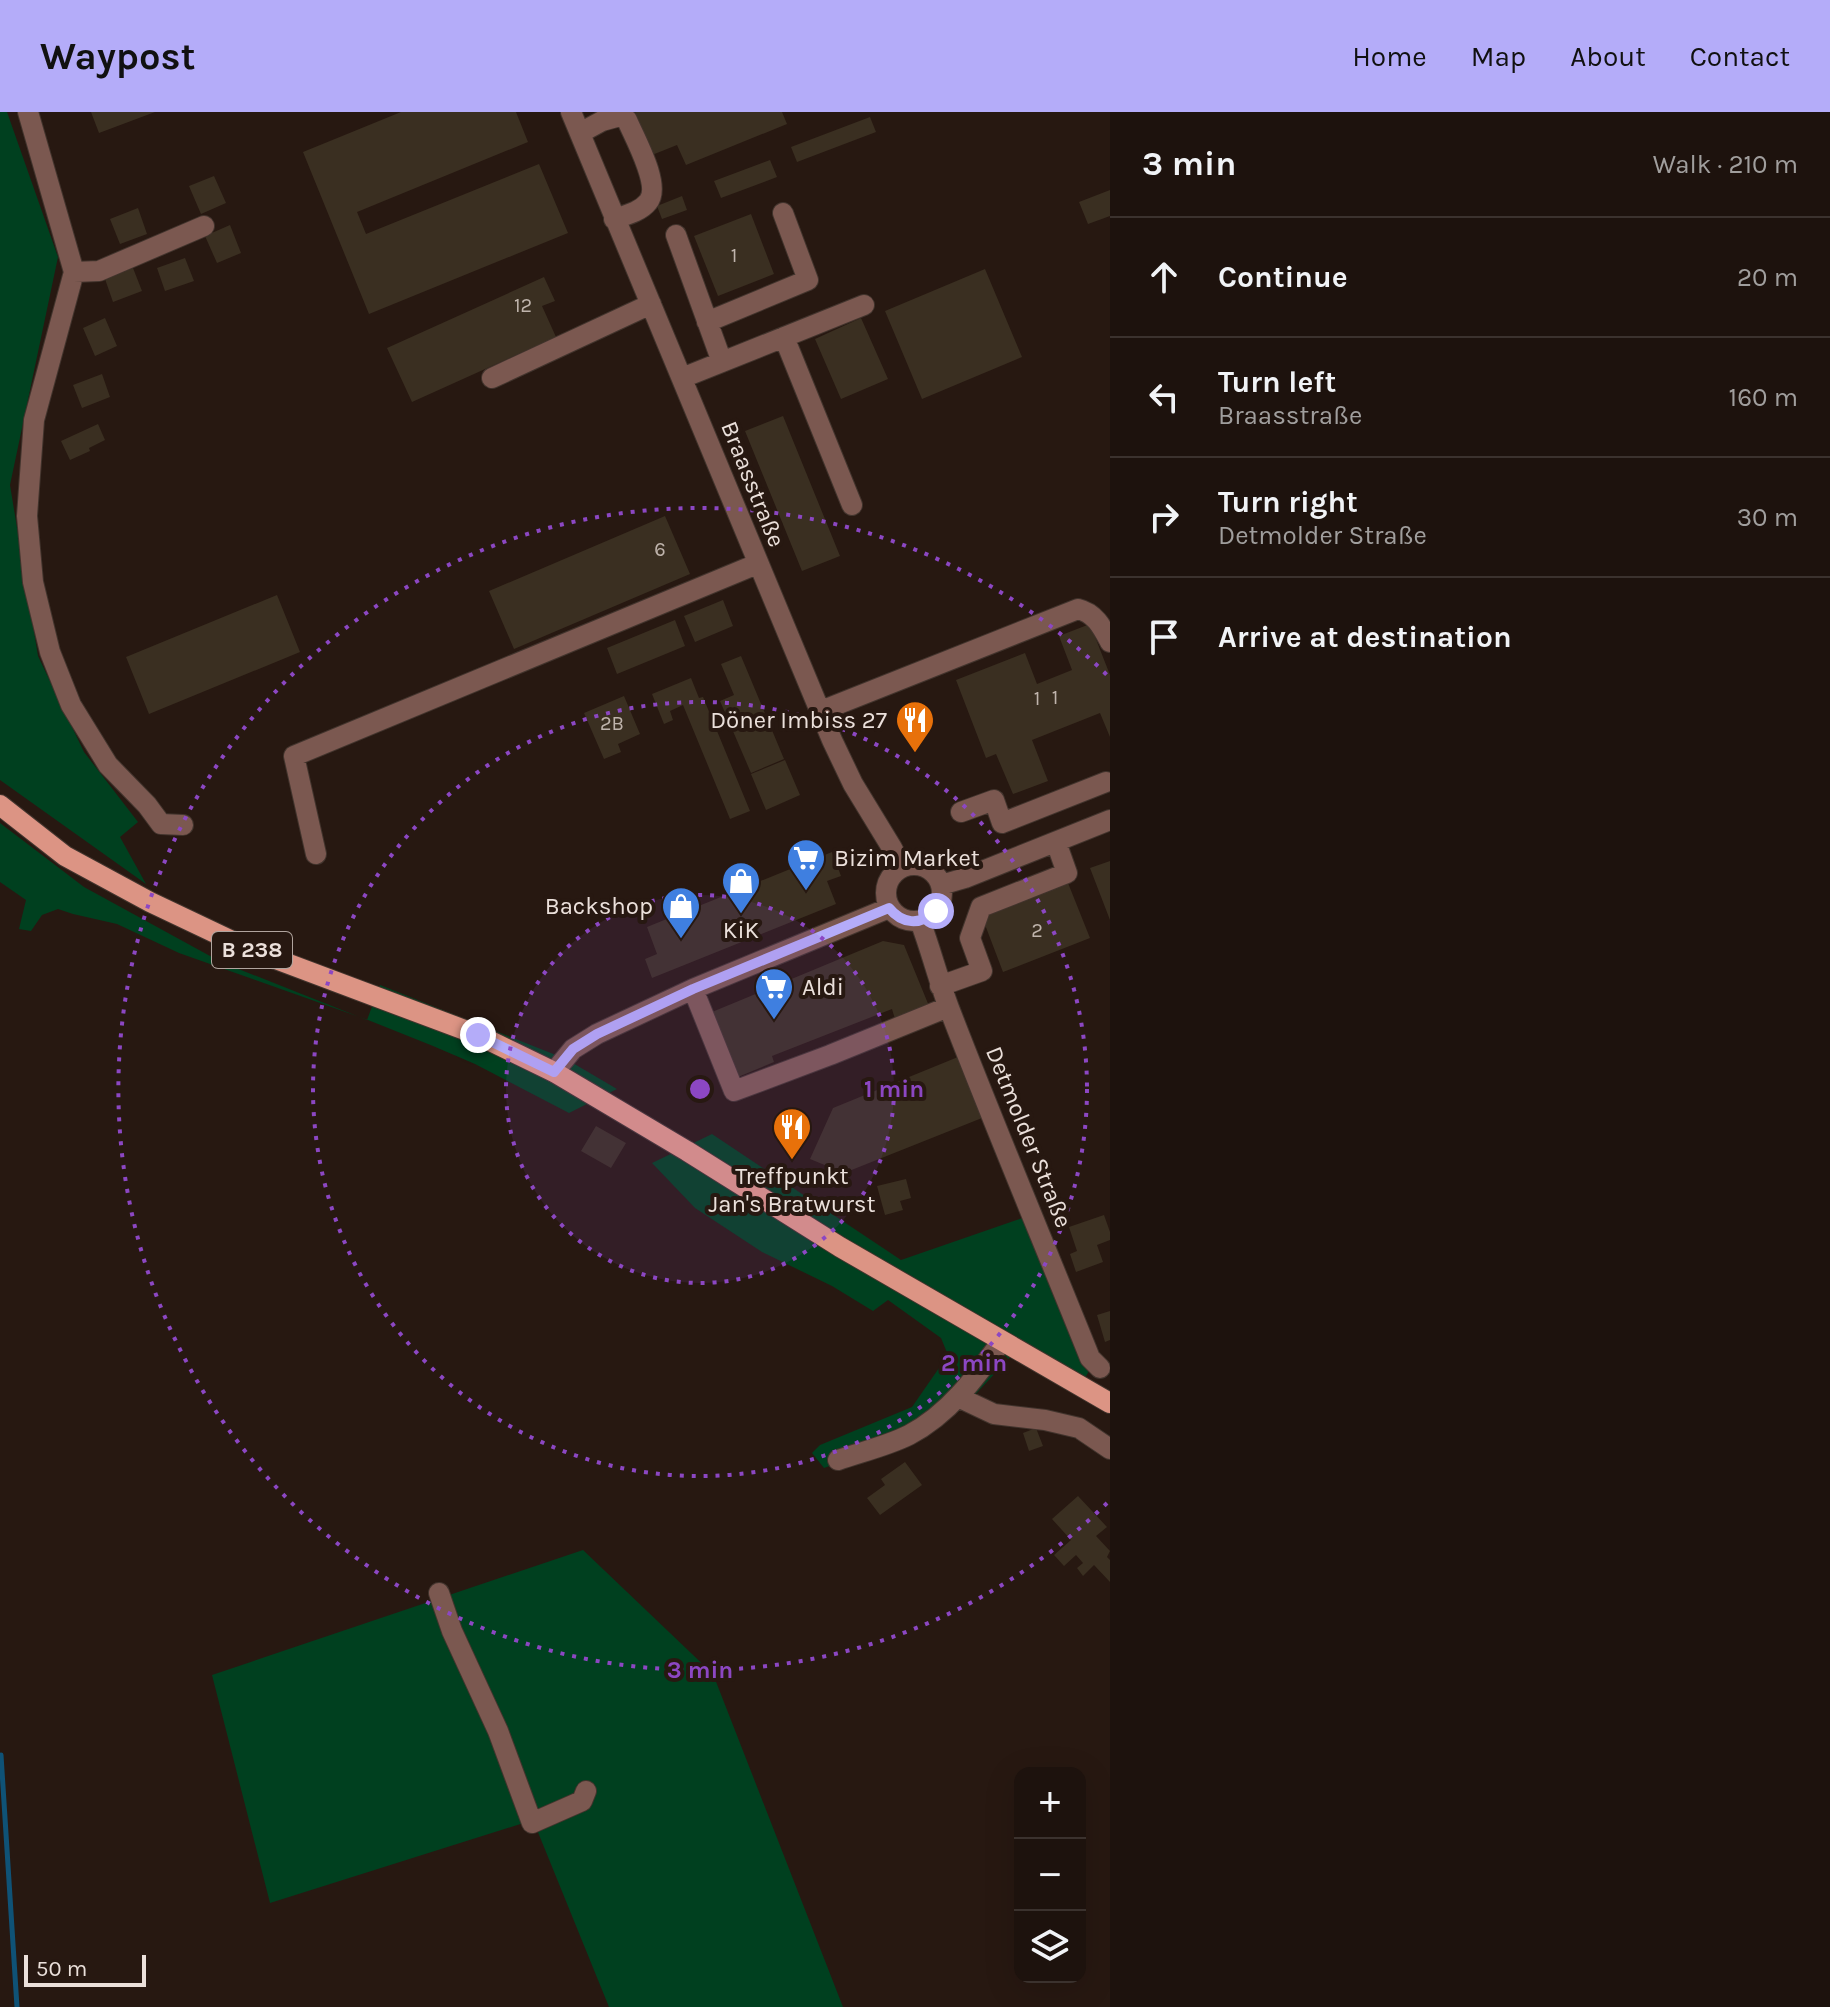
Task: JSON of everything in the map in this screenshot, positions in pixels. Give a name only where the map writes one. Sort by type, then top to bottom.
[{"type":"main road","name":"B 238","points":[[0,805],[65,856],[178,915],[249,949],[478,1035],[554,1072],[840,1247],[1110,1403]]},
{"type":"street","points":[[28,112],[74,272],[34,420],[27,516],[33,582],[50,652],[66,693],[108,765],[161,824],[183,825]]},
{"type":"street","name":"Braasstraße","points":[[571,112],[832,740],[853,784],[902,867]]},
{"type":"street","points":[[580,133],[620,114],[627,120],[651,176],[652,196],[647,203],[614,219]]},
{"type":"street","points":[[707,322],[808,280],[783,213]]},
{"type":"street","points":[[74,272],[99,271],[204,226]]},
{"type":"street","points":[[676,235],[722,362]]},
{"type":"street","points":[[492,378],[651,304]]},
{"type":"street","points":[[682,378],[864,305]]},
{"type":"street","points":[[784,337],[852,505]]},
{"type":"street","points":[[316,854],[294,756],[757,564]]},
{"type":"street","points":[[821,711],[1078,609],[1088,611],[1110,642]]},
{"type":"street","points":[[1002,823],[1109,785]]},
{"type":"street","points":[[961,812],[994,800],[1014,859]]},
{"type":"street","points":[[941,885],[1110,820]]},
{"type":"street","points":[[940,986],[982,971],[970,938],[981,907],[1067,873],[1056,842]]},
{"type":"street","points":[[921,866],[936,876],[941,885],[940,903],[929,918],[911,922],[902,920],[889,908],[885,889],[888,880],[902,867],[921,866]]},
{"type":"street","points":[[554,1072],[573,1049],[597,1034],[693,989],[889,908]]},
{"type":"street","name":"Detmolder Straße","points":[[920,921],[948,1007],[1090,1358],[1100,1368]]},
{"type":"street","points":[[693,989],[734,1091],[948,1007]]},
{"type":"street","points":[[838,1460],[908,1435],[931,1420],[958,1397],[1001,1342]]},
{"type":"street","points":[[958,1397],[994,1414],[1079,1428],[1110,1449]]},
{"type":"street","points":[[439,1593],[452,1631],[498,1731],[532,1823],[582,1801],[586,1791]]},
{"type":"green space","points":[[0,112],[7,112],[58,257],[10,485],[38,656],[84,752],[138,822],[120,837],[146,884],[0,780]]},
{"type":"green space","points":[[0,823],[84,887],[221,962],[359,1017],[179,953],[117,924],[58,909],[42,915],[31,931],[19,929],[26,900],[0,882]]},
{"type":"green space","points":[[380,985],[566,1059],[617,1089],[569,1113],[475,1064],[367,1020]]},
{"type":"green space","points":[[712,1134],[901,1260],[1028,1216],[1089,1371],[1077,1392],[1012,1355],[961,1410],[918,1435],[824,1468],[812,1453],[820,1445],[912,1407],[948,1355],[941,1338],[888,1300],[873,1311],[832,1286],[762,1252],[695,1208],[652,1163]]},
{"type":"green space","points":[[583,1550],[713,1674],[843,2007],[609,2007],[533,1820],[270,1903],[212,1675]]},
{"type":"building","points":[[91,112],[155,112],[99,133]]},
{"type":"building","points":[[401,112],[516,112],[528,142],[357,212],[366,234],[539,164],[568,233],[369,314],[303,152]]},
{"type":"building","points":[[635,112],[782,112],[787,124],[686,165],[677,145],[652,155]]},
{"type":"building","points":[[870,117],[876,132],[797,162],[791,147]]},
{"type":"building","points":[[770,160],[777,177],[721,198],[714,181]]},
{"type":"building","points":[[214,176],[226,203],[201,214],[189,186]]},
{"type":"building","points":[[1110,190],[1110,216],[1088,224],[1079,202]]},
{"type":"building","points":[[682,196],[687,210],[662,219],[657,206]]},
{"type":"building","points":[[138,208],[147,234],[120,244],[110,219]]},
{"type":"building","points":[[751,214],[774,274],[718,296],[694,236]]},
{"type":"building","points":[[230,225],[241,253],[217,263],[205,236]]},
{"type":"building","points":[[185,258],[194,281],[165,291],[157,268]]},
{"type":"building","points":[[133,268],[142,291],[113,302],[105,279]]},
{"type":"building","points":[[985,269],[1022,357],[922,399],[885,311]]},
{"type":"building","points":[[544,277],[555,301],[542,306],[556,337],[412,402],[387,348]]},
{"type":"building","points":[[105,318],[117,346],[95,356],[83,328]]},
{"type":"building","points":[[861,318],[888,379],[841,399],[815,339]]},
{"type":"building","points":[[102,374],[110,397],[82,408],[73,385]]},
{"type":"building","points":[[783,416],[840,556],[802,571],[745,431]]},
{"type":"building","points":[[98,424],[105,440],[70,460],[61,441]]},
{"type":"building","points":[[665,516],[690,574],[514,649],[489,591]]},
{"type":"building","points":[[277,595],[300,652],[149,714],[126,657]]},
{"type":"building","points":[[723,600],[733,626],[695,642],[684,616]]},
{"type":"building","points":[[675,620],[685,646],[617,674],[607,648]]},
{"type":"building","points":[[1090,624],[1110,675],[1110,737],[1100,713],[1032,740],[1048,781],[1013,794],[996,754],[986,758],[956,680],[1025,653],[1037,684],[1072,670],[1059,636]]},
{"type":"building","points":[[741,656],[784,759],[751,773],[720,701],[734,695],[721,664]]},
{"type":"building","points":[[691,678],[699,698],[703,697],[750,811],[730,819],[683,705],[670,711],[673,720],[664,724],[652,694]]},
{"type":"building","points":[[624,696],[640,734],[618,744],[621,752],[604,759],[584,713]]},
{"type":"building","points":[[785,760],[800,795],[766,810],[751,774]]},
{"type":"building","points":[[832,852],[841,876],[827,881],[836,904],[652,978],[645,959],[657,954],[647,927]]},
{"type":"building","points":[[1110,861],[1110,920],[1090,868]]},
{"type":"building","points":[[1068,883],[1090,938],[1003,972],[984,922],[986,915]]},
{"type":"building","points":[[883,941],[904,945],[929,1006],[895,1019],[892,1009],[772,1056],[774,1062],[738,1077],[712,1012]]},
{"type":"building","points":[[958,1057],[982,1118],[844,1173],[810,1159],[833,1108]]},
{"type":"building","points":[[596,1126],[626,1143],[611,1168],[581,1151]]},
{"type":"building","points":[[906,1179],[911,1198],[900,1201],[903,1210],[885,1215],[877,1186]]},
{"type":"building","points":[[1104,1215],[1110,1240],[1097,1245],[1103,1262],[1076,1272],[1070,1254],[1077,1251],[1069,1227]]},
{"type":"building","points":[[1110,1311],[1110,1340],[1105,1342],[1097,1315]]},
{"type":"building","points":[[1036,1428],[1043,1446],[1029,1451],[1023,1433]]},
{"type":"building","points":[[905,1462],[922,1485],[880,1515],[867,1498],[885,1485],[881,1479]]},
{"type":"building","points":[[1078,1496],[1107,1527],[1096,1536],[1110,1551],[1107,1557],[1110,1560],[1110,1582],[1094,1565],[1083,1576],[1077,1568],[1083,1563],[1076,1555],[1064,1566],[1054,1555],[1071,1540],[1052,1519]]},
{"type":"waterway","points":[[1,1755],[17,2007]]},
{"type":"place","name":"Döner Imbiss 27","points":[[915,754]]},
{"type":"place","name":"Bizim Market","points":[[806,892]]},
{"type":"place","name":"KiK","points":[[741,915]]},
{"type":"place","name":"Backshop","points":[[681,940]]},
{"type":"place","name":"Aldi","points":[[774,1021]]},
{"type":"place","name":"Treffpunkt Jan's Bratwurst","points":[[792,1161]]},
{"type":"route","points":[[478,1035],[554,1072],[573,1049],[597,1034],[780,952],[889,908],[894,915],[911,922],[929,918],[936,911]]}]
